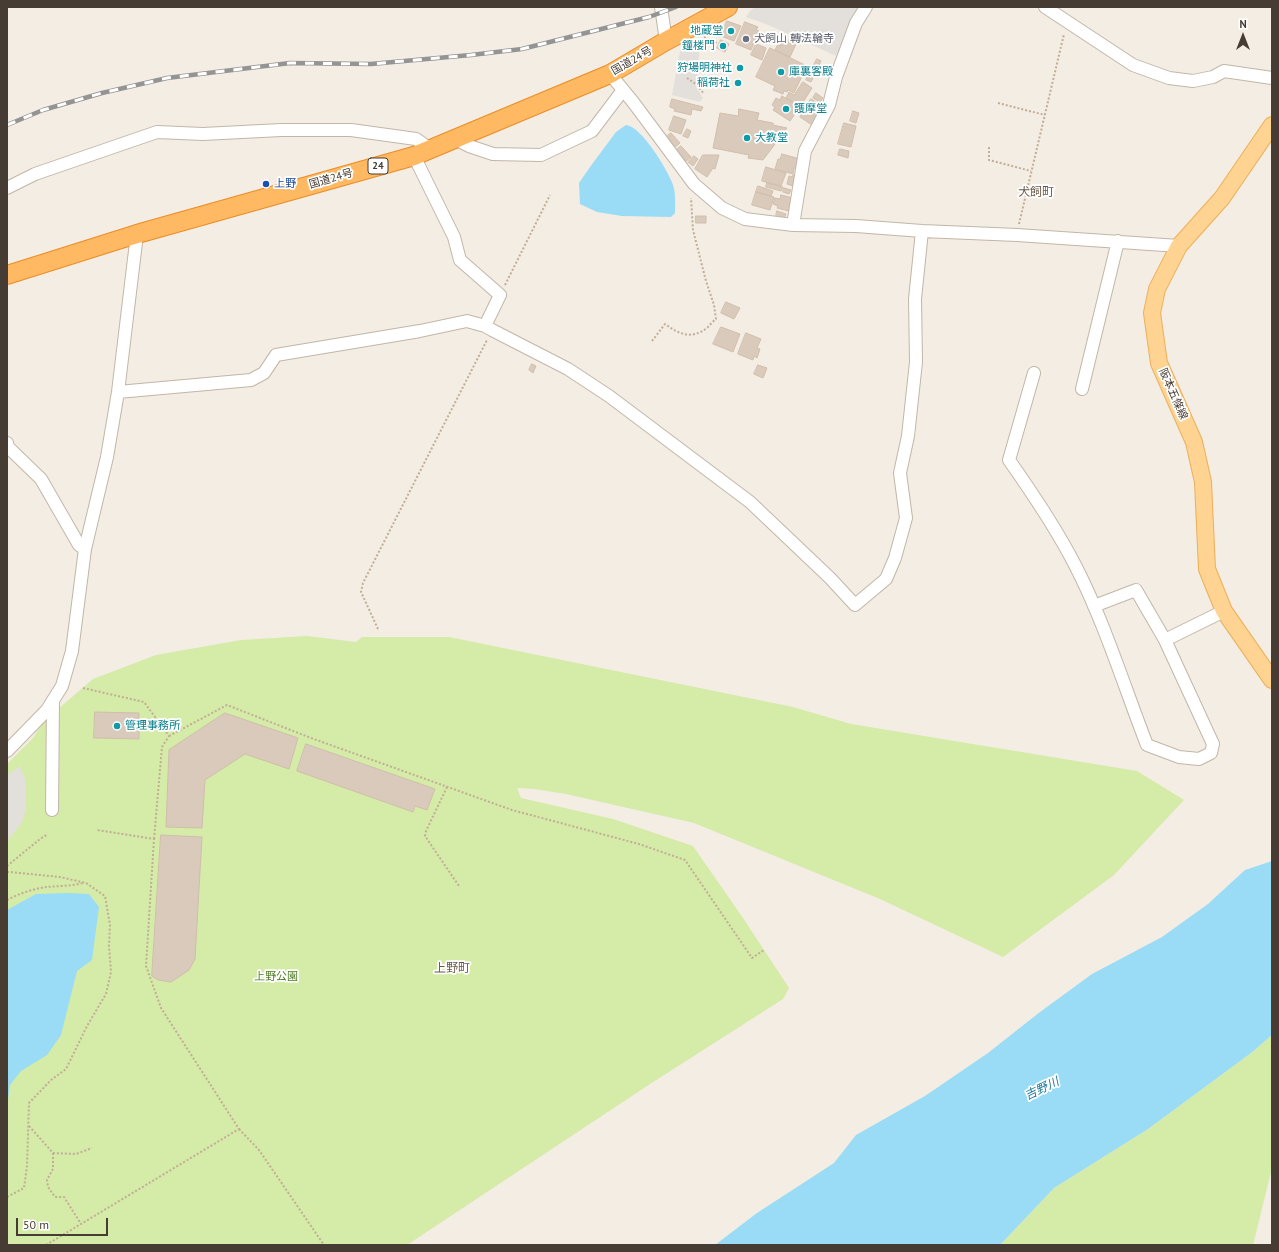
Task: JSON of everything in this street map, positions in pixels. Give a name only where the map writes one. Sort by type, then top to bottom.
[{"type":"highway","name":"国道24号","points":[[7,275],[137,234],[414,156],[610,74],[728,7]]},
{"type":"main road","name":"阪本五條線","points":[[1272,125],[1222,198],[1179,246],[1157,289],[1152,313],[1159,363],[1196,448],[1203,482],[1207,569],[1224,611],[1272,680]]},
{"type":"street","points":[[661,7],[666,42]]},
{"type":"street","points":[[793,225],[805,150],[829,105],[836,77],[853,30],[866,7]]},
{"type":"street","points":[[1045,7],[1133,65],[1169,78],[1193,81],[1213,77],[1224,71],[1272,78]]},
{"type":"street","points":[[610,74],[694,184],[722,208],[745,219],[793,225],[856,226],[922,231],[1118,241],[1179,246]]},
{"type":"street","points":[[455,138],[469,146],[493,154],[541,155],[592,131],[623,90]]},
{"type":"street","points":[[7,188],[35,174],[157,132],[204,134],[281,130],[350,130],[416,138],[430,149]]},
{"type":"street","points":[[414,156],[454,237],[460,260],[500,295],[489,328]]},
{"type":"street","points":[[118,392],[251,380],[264,372],[276,355],[420,331],[467,321],[489,328],[568,369],[603,392],[744,497],[830,578],[855,606],[886,579],[895,558],[906,518],[900,473],[908,436],[916,362],[915,299],[922,231]]},
{"type":"street","points":[[7,752],[47,710],[62,686],[72,651],[84,549],[107,457],[118,392],[137,234]]},
{"type":"street","points":[[1082,389],[1118,241]]},
{"type":"street","points":[[1034,372],[1009,460],[1039,502],[1075,565],[1094,606],[1147,745],[1179,757],[1199,759],[1211,753],[1213,744],[1165,640],[1136,590],[1094,606]]},
{"type":"street","points":[[7,443],[8,447],[41,479],[84,549]]},
{"type":"street","points":[[1165,640],[1224,611]]},
{"type":"street","points":[[52,810],[53,700]]},
{"type":"path","points":[[1017,235],[1067,21]]},
{"type":"path","points":[[702,36],[719,44]]},
{"type":"path","points":[[688,78],[697,84],[704,94]]},
{"type":"path","points":[[998,103],[1045,115]]},
{"type":"path","points":[[989,148],[989,160],[1032,171]]},
{"type":"path","points":[[652,341],[665,324],[683,334],[690,335],[703,330],[716,319],[714,306],[693,230],[691,196],[694,184]]},
{"type":"path","points":[[500,295],[550,195]]},
{"type":"path","points":[[378,629],[361,592],[363,583],[474,364],[489,328]]},
{"type":"path","points":[[83,688],[144,702],[169,736]]},
{"type":"path","points":[[324,1245],[259,1150],[239,1129],[161,1008],[146,966],[154,839],[162,747],[169,736],[226,705],[311,738],[512,810],[639,844],[685,860],[752,958],[764,950]]},
{"type":"path","points":[[447,787],[425,836],[459,886]]},
{"type":"path","points":[[97,830],[154,839]]},
{"type":"path","points":[[7,866],[48,834]]},
{"type":"path","points":[[7,872],[60,877],[86,883],[105,896],[110,925],[109,946],[111,972],[106,994],[87,1026],[66,1069],[51,1080],[29,1103],[27,1166],[24,1188],[7,1197]]},
{"type":"path","points":[[7,900],[15,896],[45,888],[86,883]]},
{"type":"path","points":[[29,1125],[53,1153],[53,1169],[47,1180],[48,1187],[55,1197],[64,1197],[81,1224]]},
{"type":"path","points":[[46,1245],[239,1129]]},
{"type":"path","points":[[53,1153],[76,1154],[92,1148]]},
{"type":"green space","name":"上野公園","points":[[307,636],[356,642],[362,637],[449,637],[793,707],[851,724],[1137,771],[1184,800],[1114,875],[1003,957],[880,899],[694,823],[566,794],[517,788],[521,798],[613,819],[693,846],[789,988],[783,999],[650,1084],[407,1245],[7,1245],[7,764],[33,738],[44,721],[93,679],[156,655],[241,640]]},
{"type":"green space","points":[[1272,1035],[1272,1168],[1253,1245],[1000,1245],[1054,1188],[1148,1129],[1251,1053]]},
{"type":"shaded area","points":[[756,7],[861,7],[852,20],[836,56],[771,26],[746,17],[751,10]]},
{"type":"shaded area","points":[[697,41],[700,44],[696,87],[703,98],[700,102],[672,95],[680,51]]},
{"type":"shaded area","points":[[20,766],[25,779],[26,810],[21,824],[7,841],[7,775]]},
{"type":"water","points":[[626,125],[632,127],[646,140],[666,169],[674,188],[675,213],[671,217],[622,216],[597,212],[580,204],[579,183],[616,132]]},
{"type":"water","name":"吉野川","points":[[1272,861],[1272,1035],[1251,1053],[1148,1129],[1054,1188],[1000,1245],[715,1245],[757,1213],[834,1163],[856,1135],[925,1096],[988,1053],[1092,974],[1162,937],[1208,904],[1245,870]]},
{"type":"water","points":[[36,894],[89,894],[99,907],[92,960],[77,971],[61,1035],[47,1055],[21,1071],[10,1085],[7,1107],[7,910]]},
{"type":"building","name":"地蔵堂","points":[[727,21],[741,26],[734,41],[721,36]]},
{"type":"building","points":[[745,22],[758,27],[756,30],[759,31],[751,50],[736,44]]},
{"type":"building","points":[[784,38],[796,44],[790,57],[775,50],[778,44],[780,46]]},
{"type":"building","name":"鐘楼門","points":[[721,40],[729,44],[725,52],[717,48]]},
{"type":"building","points":[[756,44],[766,48],[762,60],[751,55]]},
{"type":"building","name":"庫裏客殿","points":[[770,48],[807,66],[794,93],[788,90],[787,92],[784,91],[783,94],[773,90],[775,86],[756,77]]},
{"type":"building","points":[[817,59],[821,61],[811,82],[806,80]]},
{"type":"building","name":"稲荷社","points":[[737,79],[742,82],[740,86],[735,84]]},
{"type":"building","points":[[803,82],[812,88],[800,107],[786,98],[789,92],[794,95]]},
{"type":"building","points":[[816,93],[823,98],[820,102],[813,98]]},
{"type":"building","name":"護摩堂","points":[[782,96],[800,107],[790,121],[773,110],[775,107],[772,105],[776,98],[780,100]]},
{"type":"building","points":[[672,99],[703,107],[701,111],[692,109],[691,115],[674,111],[675,109],[670,107]]},
{"type":"building","points":[[811,99],[824,107],[812,125],[800,117]]},
{"type":"building","name":"大教堂","points":[[739,109],[759,113],[757,120],[773,123],[773,125],[787,128],[763,160],[748,158],[749,155],[713,148],[720,113],[738,116]]},
{"type":"building","points":[[853,111],[859,113],[856,123],[850,121]]},
{"type":"building","points":[[674,116],[686,120],[681,134],[669,130]]},
{"type":"building","points":[[844,123],[856,126],[851,147],[838,144]]},
{"type":"building","points":[[687,129],[691,131],[688,138],[683,136]]},
{"type":"building","points":[[671,133],[680,143],[674,148],[665,138]]},
{"type":"building","points":[[681,146],[691,157],[686,161],[676,150]]},
{"type":"building","points":[[840,149],[849,151],[848,158],[838,155]]},
{"type":"building","points":[[782,154],[800,159],[797,169],[794,168],[793,174],[775,169],[778,159],[780,159]]},
{"type":"building","points":[[703,155],[719,155],[715,169],[713,168],[707,177],[695,169]]},
{"type":"building","points":[[694,156],[698,159],[693,166],[688,162]]},
{"type":"building","points":[[766,167],[786,173],[781,186],[762,181]]},
{"type":"building","points":[[793,175],[799,176],[796,187],[787,184],[789,176],[793,177]]},
{"type":"building","points":[[767,183],[783,187],[781,191],[766,187]]},
{"type":"building","points":[[758,186],[773,191],[771,196],[756,192]]},
{"type":"building","points":[[784,188],[791,190],[789,194],[783,192]]},
{"type":"building","points":[[756,192],[774,197],[770,210],[752,205]]},
{"type":"building","points":[[781,195],[793,198],[789,211],[777,208],[778,206],[773,204],[775,198],[780,199]]},
{"type":"building","points":[[777,211],[786,214],[784,219],[776,217]]},
{"type":"building","points":[[696,216],[706,216],[706,223],[696,223]]},
{"type":"building","points":[[726,302],[740,308],[734,319],[721,313]]},
{"type":"building","points":[[721,327],[740,334],[733,352],[713,344]]},
{"type":"building","points":[[746,333],[761,339],[757,348],[760,349],[757,358],[754,356],[753,360],[738,354]]},
{"type":"building","points":[[532,364],[536,366],[533,373],[529,370]]},
{"type":"building","points":[[758,365],[767,368],[763,378],[754,374]]},
{"type":"building","name":"管理事務所","points":[[95,712],[139,713],[139,739],[94,738]]},
{"type":"building","points":[[225,713],[298,738],[289,769],[245,754],[205,780],[202,828],[166,827],[169,750]]},
{"type":"building","points":[[306,744],[435,789],[427,810],[415,806],[413,812],[297,771]]},
{"type":"building","points":[[161,835],[202,837],[195,959],[189,970],[171,982],[158,980],[152,976]]},
{"type":"railway","points":[[7,125],[43,110],[102,93],[167,78],[290,63],[371,64],[522,49],[649,17],[676,7]]},
{"type":"place","name":"地蔵堂","points":[[731,31]]},
{"type":"place","name":"犬飼山 轉法輪寺","points":[[746,39]]},
{"type":"place","name":"鐘楼門","points":[[723,46]]},
{"type":"place","name":"狩場明神社","points":[[740,68]]},
{"type":"place","name":"庫裏客殿","points":[[781,72]]},
{"type":"place","name":"稲荷社","points":[[738,83]]},
{"type":"place","name":"護摩堂","points":[[786,109]]},
{"type":"place","name":"大教堂","points":[[747,138]]},
{"type":"place","name":"上野","points":[[266,184]]},
{"type":"place","name":"管理事務所","points":[[117,726]]},
{"type":"district","name":"犬飼町","points":[[1036,193]]},
{"type":"district","name":"上野町","points":[[452,969]]}]
